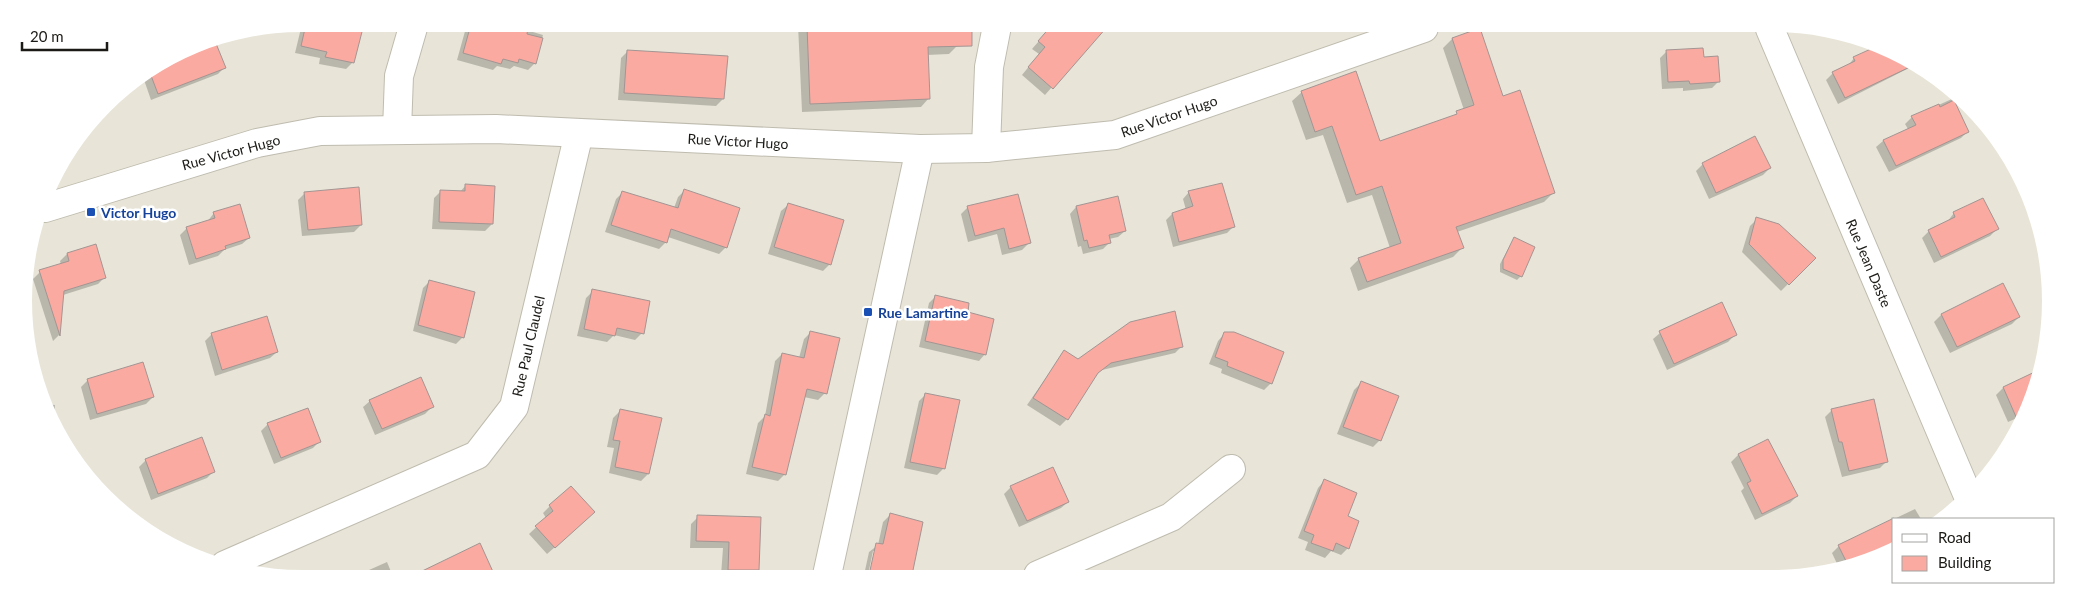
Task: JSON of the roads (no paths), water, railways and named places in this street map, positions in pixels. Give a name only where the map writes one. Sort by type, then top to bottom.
[{"type":"street","points":[[397,130],[400,76],[412,32]]},
{"type":"street","points":[[986,148],[989,67],[996,32]]},
{"type":"street","name":"Rue Victor Hugo","points":[[50,206],[257,142],[320,131],[496,129],[920,149],[986,148],[1115,135],[1412,32]]},
{"type":"street","name":"Rue Jean Daste","points":[[1771,32],[1966,490]]},
{"type":"street","name":"Rue Paul Claudel","points":[[233,561],[477,455],[514,407],[579,133]]},
{"type":"street","points":[[828,570],[920,149]]},
{"type":"street","points":[[1052,570],[1172,518],[1232,469]]},
{"type":"place","name":"Victor Hugo","points":[[91,212]]},
{"type":"place","name":"Rue Lamartine","points":[[868,312]]}]
